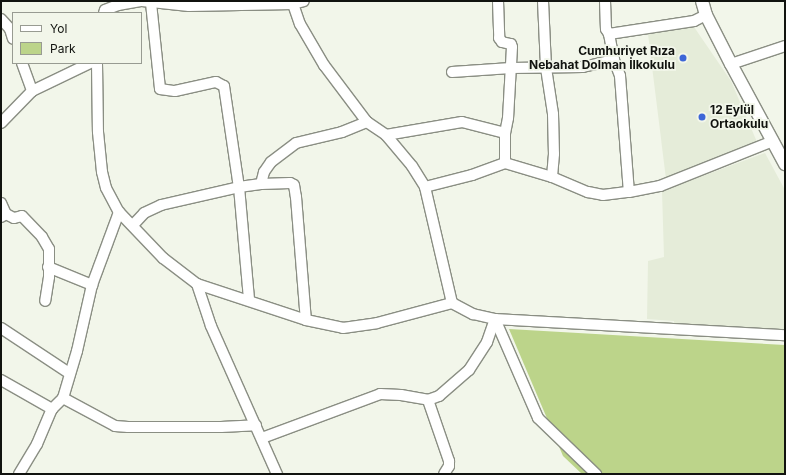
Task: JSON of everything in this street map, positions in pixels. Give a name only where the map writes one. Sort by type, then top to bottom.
[{"type":"main road","points":[[695,1],[706,15],[785,163]]},
{"type":"main road","points":[[702,1],[706,15]]},
{"type":"street","points":[[104,12],[115,3],[145,2],[189,6],[270,2],[293,4],[304,1]]},
{"type":"street","points":[[498,1],[499,38],[502,42],[511,44],[513,56],[505,133],[505,163]]},
{"type":"street","points":[[543,1],[546,68],[553,114],[554,154],[552,177]]},
{"type":"street","points":[[605,1],[606,29],[609,34],[614,60],[620,76],[629,192]]},
{"type":"street","points":[[145,2],[160,89],[175,90],[216,82],[224,86],[239,187],[249,300]]},
{"type":"street","points":[[293,4],[300,24],[324,66],[367,122],[386,134],[412,166],[425,187],[452,303]]},
{"type":"street","points":[[609,34],[694,21],[706,15]]},
{"type":"street","points":[[1,19],[10,30],[12,36]]},
{"type":"street","points":[[731,64],[785,46]]},
{"type":"street","points":[[452,72],[511,68],[583,67],[614,60]]},
{"type":"street","points":[[22,64],[32,91]]},
{"type":"street","points":[[1,123],[32,91],[88,64]]},
{"type":"street","points":[[97,64],[98,132],[102,172],[106,188],[119,212],[163,258],[197,284],[306,320],[343,328],[377,323],[452,303],[473,314],[495,320],[785,335]]},
{"type":"street","points":[[261,184],[264,172],[271,162],[296,142],[342,132],[367,122]]},
{"type":"street","points":[[386,134],[462,122],[505,133]]},
{"type":"street","points":[[425,187],[472,175],[505,163],[552,177],[588,192],[603,195],[629,192],[660,186],[773,141]]},
{"type":"street","points":[[133,225],[144,213],[161,205],[239,187],[282,182],[294,185],[306,320]]},
{"type":"street","points":[[1,203],[4,216],[14,218],[22,216],[42,237],[49,249],[49,277],[45,302]]},
{"type":"street","points":[[20,474],[52,409],[63,398],[69,373],[77,350],[92,285],[119,212]]},
{"type":"street","points":[[48,267],[92,285]]},
{"type":"street","points":[[197,284],[211,326],[277,474]]},
{"type":"street","points":[[262,438],[380,394],[401,395],[428,400],[439,396],[469,370],[487,342],[495,320]]},
{"type":"street","points":[[495,320],[538,418],[596,474]]},
{"type":"street","points":[[1,328],[69,373]]},
{"type":"street","points":[[1,380],[52,409]]},
{"type":"street","points":[[63,398],[115,426],[213,427],[256,424]]},
{"type":"street","points":[[428,400],[449,461],[449,466],[444,474]]},
{"type":"shaded area","name":"12 Eylül Ortaokulu","points":[[692,24],[731,81],[757,142],[666,179],[648,34]]},
{"type":"shaded area","points":[[765,153],[785,190],[785,335],[674,329],[674,321],[647,319],[648,261],[664,257],[662,191]]},
{"type":"green space","points":[[509,329],[785,345],[785,474],[582,474],[563,456]]},
{"type":"place","name":"Cumhuriyet Rıza Nebahat Dolman İlkokulu","points":[[683,58]]},
{"type":"place","name":"12 Eylül Ortaokulu","points":[[702,117]]}]
